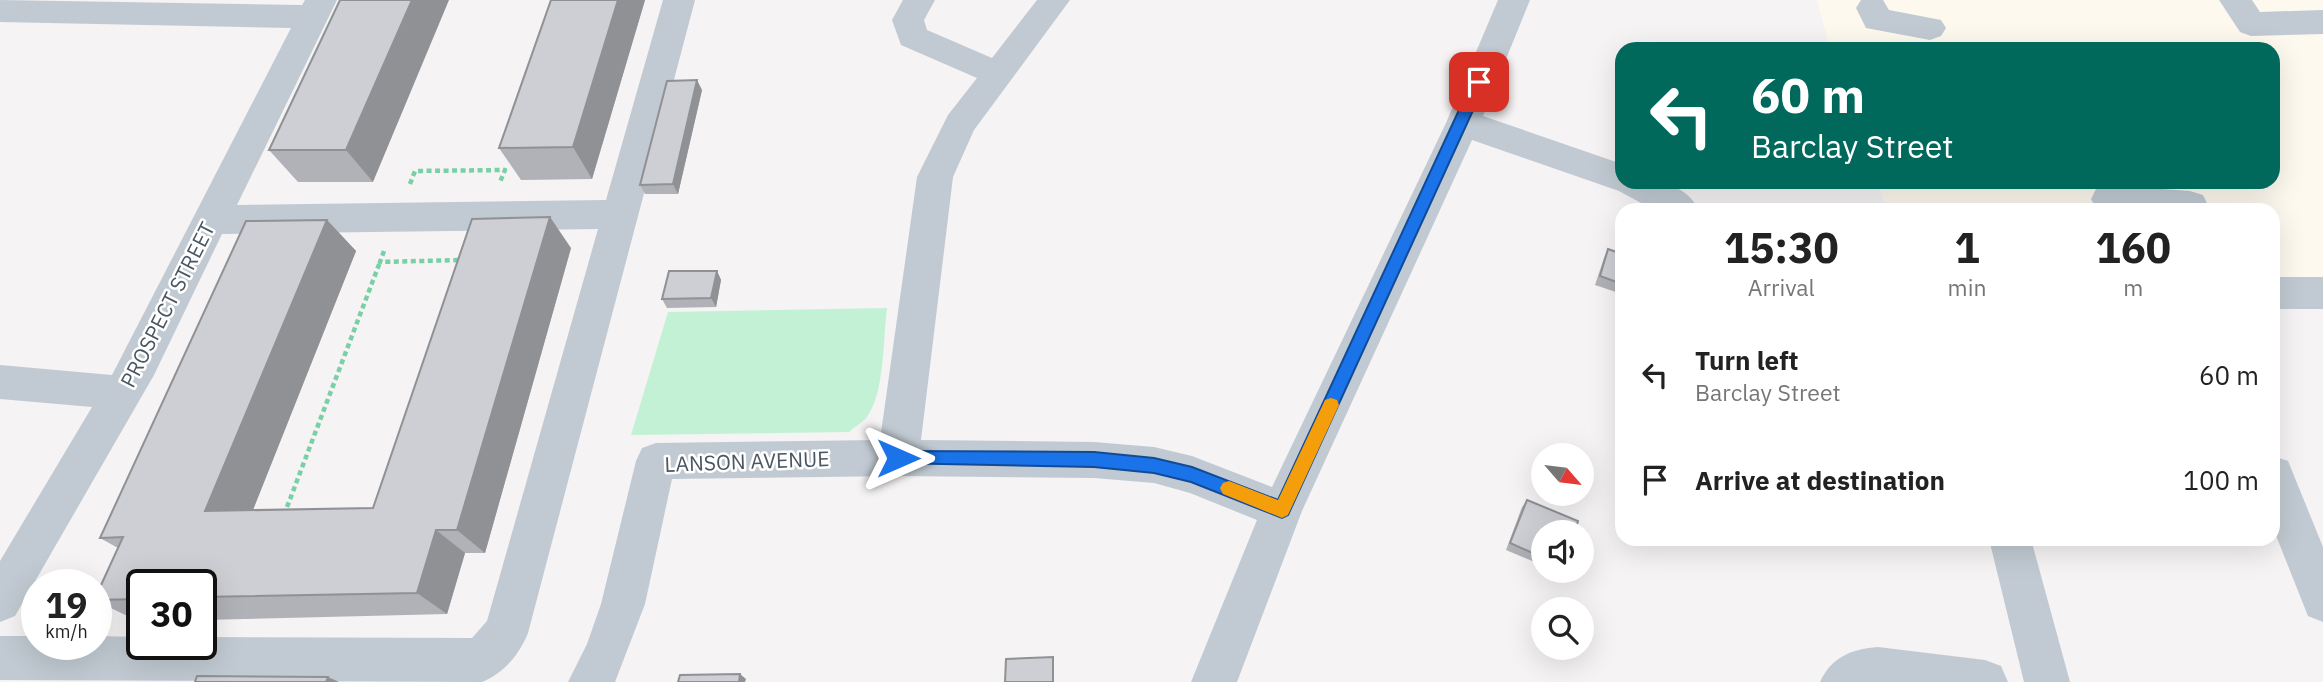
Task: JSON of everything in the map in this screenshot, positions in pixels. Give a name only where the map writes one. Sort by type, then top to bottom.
[{"type":"street","points":[[0,658],[482,660],[506,634],[679,0]]},
{"type":"street","points":[[919,0],[908,20],[913,37],[962,60],[1000,72]]},
{"type":"street","points":[[1214,682],[1282,510],[1462,123],[1514,0]]},
{"type":"street","points":[[2235,0],[2251,24],[2323,22]]},
{"type":"street","points":[[898,458],[935,177],[960,124],[1000,72],[1045,2]]},
{"type":"street","points":[[1872,8],[1877,20],[1930,28]]},
{"type":"street","points":[[0,11],[316,9]]},
{"type":"street","name":"PROSPECT STREET","points":[[0,601],[123,393],[316,9]]},
{"type":"street","points":[[1462,123],[1615,176]]},
{"type":"street","points":[[1648,189],[1671,203]]},
{"type":"street","points":[[2109,199],[2163,203]]},
{"type":"street","points":[[212,220],[621,214]]},
{"type":"street","points":[[2280,293],[2323,293]]},
{"type":"street","points":[[0,382],[123,393]]},
{"type":"street","name":"LANSON AVENUE","points":[[591,682],[615,633],[656,461],[898,458],[1094,460],[1154,465],[1192,475],[1282,510]]},
{"type":"street","points":[[2280,492],[2323,601]]},
{"type":"street","points":[[2012,546],[2048,682]]},
{"type":"street","points":[[1843,682],[1848,676],[1861,670],[1878,669],[1985,682]]},
{"type":"path","points":[[280,526],[380,262]]},
{"type":"shaded area","points":[[1817,0],[2323,0],[2323,283],[2280,283],[2280,203],[1884,203],[1880,189],[2280,189],[2280,42],[1828,42]]},
{"type":"green space","points":[[887,308],[877,395],[866,418],[849,432],[631,435],[668,312]]},
{"type":"building","points":[[340,0],[412,0],[346,150],[269,150]]},
{"type":"building","points":[[551,0],[618,0],[573,147],[499,148]]},
{"type":"building","points":[[697,80],[673,184],[640,185],[667,81]]},
{"type":"building","points":[[550,217],[457,530],[436,530],[417,593],[217,597],[217,569],[126,569],[126,599],[112,600],[112,569],[108,569],[123,537],[100,538],[246,221],[327,220],[205,511],[373,508],[472,219]]},
{"type":"building","points":[[1608,249],[1615,252],[1615,281],[1600,276]]},
{"type":"building","points":[[669,271],[717,271],[711,298],[662,299]]},
{"type":"building","points":[[1527,500],[1531,502],[1531,506],[1542,506],[1576,520],[1531,520],[1531,552],[1510,543]]},
{"type":"building","points":[[1053,657],[1053,682],[1005,682],[1006,659]]},
{"type":"building","points":[[740,674],[739,682],[678,682],[680,675]]},
{"type":"building","points":[[197,676],[328,677],[326,682],[195,682]]},
{"type":"slow traffic","points":[[1229,488],[1282,510],[1331,405]]},
{"type":"route","points":[[898,458],[1094,460],[1154,465],[1192,475],[1282,510],[1479,82]]}]
